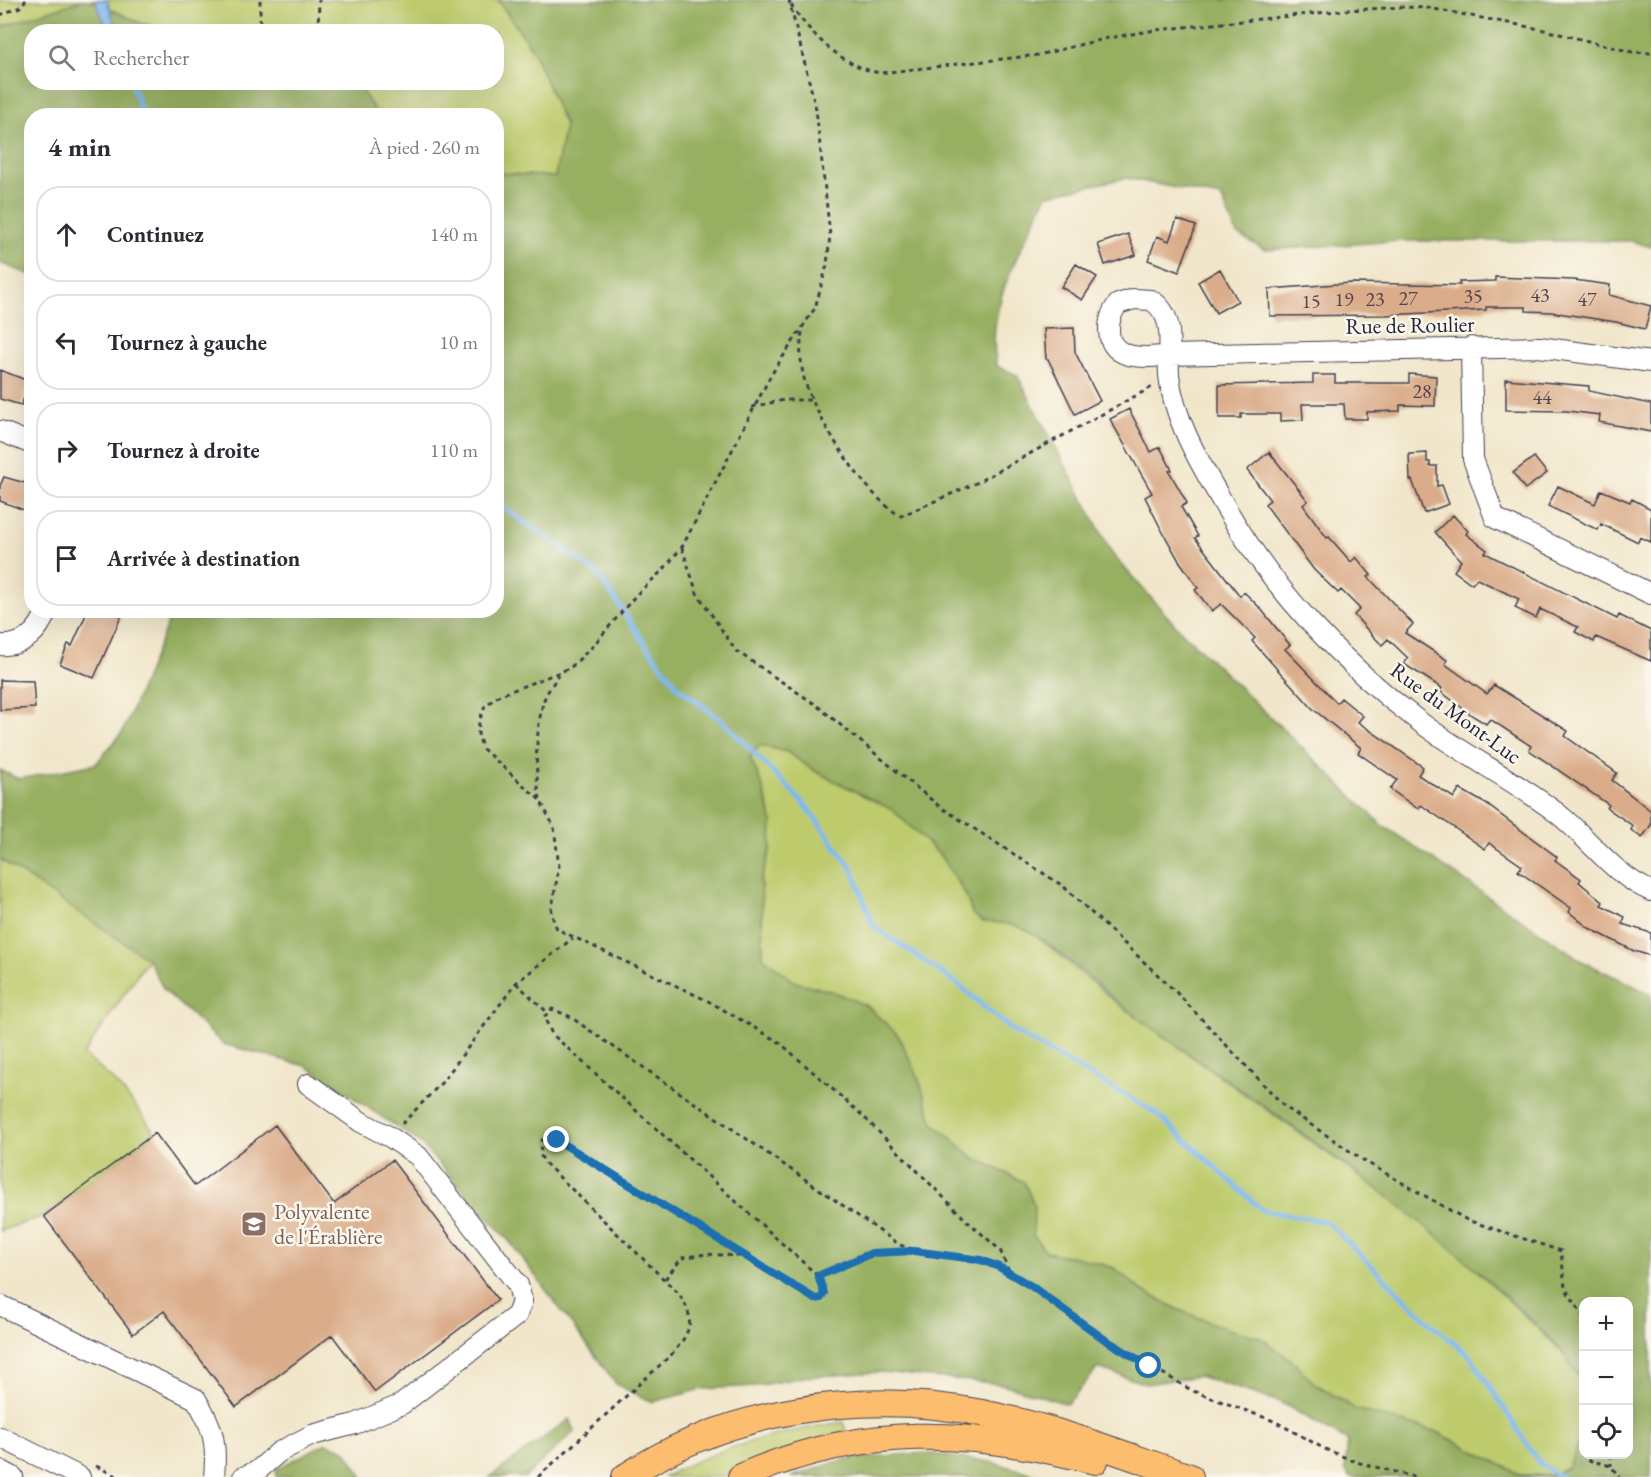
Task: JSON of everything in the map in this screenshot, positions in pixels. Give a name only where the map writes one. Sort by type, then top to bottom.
[{"type":"main road","points":[[625,1477],[672,1450],[752,1421],[805,1409],[855,1403],[884,1403],[952,1408],[1017,1421],[1190,1477]]},
{"type":"main road","points":[[741,1477],[792,1457],[843,1444],[885,1438],[941,1436],[1010,1441],[1157,1477]]},
{"type":"street","points":[[1472,347],[1473,459],[1495,518],[1651,594]]},
{"type":"street","name":"Rue de Roulier","points":[[1169,355],[1539,347],[1651,362]]},
{"type":"street","name":"Rue du Mont-Luc","points":[[1169,355],[1170,377],[1189,438],[1228,511],[1286,593],[1316,628],[1368,679],[1421,723],[1559,814],[1623,873],[1651,891]]},
{"type":"street","points":[[0,431],[24,441]]},
{"type":"street","points":[[0,645],[8,645],[30,637],[43,618]]},
{"type":"street","points":[[243,1477],[257,1471],[279,1452],[312,1435],[355,1424],[402,1404],[517,1315],[522,1300],[518,1285],[418,1156],[390,1137],[361,1122],[308,1084]]},
{"type":"street","points":[[0,1305],[196,1399],[208,1419],[216,1447],[214,1477]]},
{"type":"street","points":[[0,1437],[80,1477]]},
{"type":"street","points":[[0,1470],[13,1477]]},
{"type":"path","points":[[0,15],[20,7],[26,0]]},
{"type":"path","points":[[260,0],[260,24]]},
{"type":"path","points":[[318,24],[319,0]]},
{"type":"path","points":[[789,2],[816,36],[837,54],[861,69],[880,72],[1038,55],[1108,38],[1156,30],[1347,10],[1404,7],[1429,8],[1540,29],[1632,52],[1651,53]]},
{"type":"path","points":[[789,2],[816,109],[830,235],[820,296],[802,330],[752,407],[682,547],[664,569],[612,620],[581,659],[559,673],[498,696],[485,706],[479,721],[478,736],[483,749],[540,800],[554,827],[559,858],[553,899],[553,921],[557,928],[573,938],[708,1001],[778,1042],[863,1116],[966,1220],[1000,1250],[1011,1274]]},
{"type":"path","points":[[802,330],[801,365],[812,400],[845,458],[884,504],[898,515],[906,516],[976,483],[1170,377]]},
{"type":"path","points":[[752,407],[783,400],[812,400]]},
{"type":"path","points":[[682,547],[696,593],[736,651],[816,704],[939,806],[1063,886],[1176,992],[1285,1107],[1366,1162],[1467,1220],[1561,1251],[1565,1288],[1579,1309]]},
{"type":"path","points":[[540,800],[536,760],[541,717],[545,699],[559,673]]},
{"type":"path","points":[[390,1137],[443,1081],[516,983],[573,938]]},
{"type":"path","points":[[516,983],[547,1012]]},
{"type":"path","points":[[547,1012],[560,1010],[900,1245],[914,1251]]},
{"type":"path","points":[[538,1477],[671,1355],[688,1334],[690,1326],[687,1306],[665,1279],[546,1164],[540,1155],[542,1140],[557,1140],[815,1299],[821,1298],[824,1293],[818,1276],[552,1034],[546,1024],[547,1012]]},
{"type":"path","points":[[818,1276],[872,1253],[914,1251],[981,1260],[1011,1274],[1104,1339],[1193,1391],[1274,1421],[1323,1448],[1356,1462],[1414,1477]]},
{"type":"path","points":[[665,1279],[682,1258],[705,1254],[742,1256]]},
{"type":"path","points":[[1611,1459],[1611,1467]]},
{"type":"path","points":[[1588,1460],[1611,1467],[1619,1477]]},
{"type":"green space","points":[[0,0],[83,0],[0,27]]},
{"type":"green space","points":[[83,0],[90,0],[144,24],[24,24],[24,90],[361,90],[373,108],[24,108],[24,272],[0,263],[0,27]]},
{"type":"green space","points":[[90,0],[498,0],[533,50],[565,126],[555,177],[504,173],[504,108],[373,108],[361,90],[504,90],[504,24],[140,23]]},
{"type":"green space","points":[[498,0],[1651,0],[1651,247],[1631,241],[1400,241],[1265,250],[1237,234],[1221,197],[1126,178],[1047,195],[1017,257],[1000,300],[994,344],[997,366],[1017,375],[1113,555],[1177,627],[1381,824],[1584,962],[1651,994],[1651,1477],[1350,1477],[1345,1469],[1348,1441],[1280,1402],[1199,1376],[1146,1384],[1098,1368],[1067,1404],[1002,1384],[880,1372],[803,1377],[756,1386],[702,1389],[653,1402],[617,1385],[510,1242],[419,1142],[306,1066],[223,1044],[164,990],[148,959],[0,859],[0,770],[19,779],[96,764],[123,731],[170,618],[504,618],[504,173],[555,177],[565,126],[533,50]],"holes":[[[760,745],[787,752],[815,771],[893,810],[940,855],[966,895],[972,913],[983,922],[1012,925],[1038,937],[1141,1020],[1374,1186],[1464,1259],[1527,1316],[1559,1348],[1579,1378],[1579,1297],[1633,1297],[1633,1459],[1579,1459],[1579,1443],[1568,1468],[1550,1476],[1521,1475],[1437,1432],[1355,1409],[1314,1383],[1289,1358],[1259,1337],[1227,1329],[1179,1310],[1141,1290],[1114,1268],[1046,1252],[1033,1235],[1034,1205],[1024,1182],[974,1158],[933,1123],[917,1074],[898,1035],[867,1006],[834,992],[795,982],[763,957],[761,879],[771,848],[772,819],[761,782],[750,757]]]},
{"type":"green space","points":[[760,745],[787,752],[815,771],[893,810],[940,855],[966,895],[972,913],[983,922],[1008,921],[1038,937],[1118,1004],[1400,1205],[1458,1252],[1561,1351],[1579,1377],[1579,1443],[1568,1468],[1550,1476],[1521,1475],[1437,1432],[1355,1409],[1314,1383],[1289,1358],[1259,1337],[1227,1329],[1179,1310],[1141,1290],[1114,1268],[1046,1252],[1033,1235],[1034,1205],[1024,1182],[974,1158],[933,1123],[917,1074],[834,992],[795,982],[763,957],[761,879],[771,848],[750,757]]},
{"type":"green space","points":[[0,859],[148,959],[83,1055],[123,1091],[155,1133],[44,1216],[0,1231]]},
{"type":"green space","points":[[570,1419],[575,1431],[525,1477],[490,1477]]},
{"type":"green space","points":[[844,1422],[845,1431],[740,1466],[723,1477],[664,1477],[729,1448],[775,1435]]},
{"type":"green space","points":[[326,1443],[345,1450],[363,1477],[276,1477],[276,1469]]},
{"type":"green space","points":[[925,1453],[991,1462],[1046,1477],[791,1477],[845,1459]]},
{"type":"water","points":[[95,0],[107,0],[115,24],[105,24]]},
{"type":"building","points":[[1177,219],[1196,226],[1179,272],[1148,260],[1157,236],[1169,241]]},
{"type":"building","points":[[1128,234],[1136,255],[1105,265],[1098,244]]},
{"type":"building","points":[[1076,264],[1097,277],[1082,300],[1061,287]]},
{"type":"building","points":[[1220,269],[1238,301],[1216,313],[1198,282]]},
{"type":"building","points":[[1495,277],[1574,280],[1610,285],[1609,295],[1651,306],[1645,329],[1551,312],[1526,311],[1526,307],[1486,307],[1486,310],[1386,315],[1270,316],[1269,289],[1351,283],[1460,285],[1459,282],[1495,281]]},
{"type":"building","points":[[1074,328],[1075,352],[1100,401],[1075,414],[1046,359],[1044,329]]},
{"type":"building","points":[[0,370],[24,379],[24,398],[21,405],[0,399]]},
{"type":"building","points":[[1409,374],[1436,376],[1435,406],[1400,405],[1400,411],[1367,412],[1367,419],[1345,419],[1344,404],[1302,404],[1303,420],[1280,421],[1280,414],[1241,414],[1241,418],[1219,418],[1219,385],[1313,383],[1313,375],[1335,375],[1335,383],[1409,383]]},
{"type":"building","points":[[1506,379],[1589,386],[1589,391],[1651,404],[1651,432],[1599,422],[1600,415],[1567,411],[1506,410]]},
{"type":"building","points":[[1129,409],[1151,452],[1160,447],[1172,470],[1169,471],[1187,503],[1181,507],[1198,536],[1195,538],[1240,596],[1244,592],[1261,609],[1290,645],[1285,649],[1337,703],[1341,698],[1363,716],[1358,722],[1423,767],[1418,775],[1454,798],[1460,789],[1486,804],[1557,857],[1555,860],[1581,879],[1579,882],[1603,902],[1601,905],[1625,917],[1622,924],[1651,933],[1651,956],[1634,951],[1589,928],[1569,912],[1571,908],[1518,871],[1522,866],[1489,843],[1485,849],[1421,805],[1418,809],[1390,789],[1397,780],[1358,753],[1361,748],[1313,709],[1252,641],[1255,638],[1221,604],[1212,611],[1195,590],[1198,588],[1160,527],[1145,497],[1152,493],[1110,419]]},
{"type":"building","points":[[1269,452],[1308,501],[1303,505],[1327,538],[1329,537],[1351,562],[1356,557],[1371,575],[1368,577],[1413,624],[1405,633],[1447,660],[1445,664],[1487,694],[1494,685],[1568,731],[1565,736],[1617,773],[1612,780],[1651,811],[1651,825],[1642,838],[1631,830],[1633,826],[1607,808],[1609,805],[1529,750],[1531,746],[1490,719],[1486,724],[1473,716],[1440,691],[1442,688],[1404,664],[1408,658],[1388,639],[1382,645],[1374,637],[1354,615],[1360,609],[1341,590],[1338,593],[1314,570],[1265,504],[1270,500],[1247,470]]},
{"type":"building","points":[[1427,453],[1427,462],[1430,462],[1430,466],[1437,466],[1437,486],[1442,485],[1449,504],[1424,513],[1412,480],[1410,480],[1409,454]]},
{"type":"building","points":[[1534,457],[1547,473],[1525,489],[1513,473]]},
{"type":"building","points":[[4,477],[24,483],[24,510],[0,501],[0,486]]},
{"type":"building","points":[[1558,486],[1595,504],[1601,490],[1630,502],[1632,499],[1651,509],[1651,542],[1640,537],[1638,542],[1601,524],[1598,530],[1548,506]]},
{"type":"building","points":[[1453,515],[1468,531],[1466,534],[1487,550],[1485,553],[1617,619],[1619,615],[1651,631],[1651,661],[1596,637],[1594,642],[1575,632],[1578,627],[1540,609],[1536,618],[1515,608],[1519,599],[1477,579],[1472,584],[1454,571],[1461,561],[1435,532]]},
{"type":"building","points":[[84,618],[120,618],[94,678],[60,664],[68,644],[72,646]]},
{"type":"building","points":[[0,680],[33,681],[35,708],[0,710]]},
{"type":"building","points":[[275,1125],[334,1204],[392,1160],[498,1300],[375,1392],[332,1335],[236,1407],[164,1311],[133,1334],[44,1216],[155,1133],[195,1186]]},
{"type":"waterway","points":[[134,90],[140,108]]},
{"type":"waterway","points":[[504,508],[598,574],[645,644],[679,688],[723,721],[807,807],[853,870],[873,926],[959,985],[1010,1029],[1156,1113],[1262,1210],[1327,1222],[1433,1326],[1470,1356],[1540,1464],[1561,1477]]},
{"type":"place","name":"Polyvalente de l'Érablière","points":[[254,1224]]},
{"type":"route","points":[[557,1140],[815,1299],[821,1298],[824,1293],[823,1284],[818,1276],[872,1253],[914,1251],[928,1255],[981,1260],[999,1267],[1031,1286],[1104,1339],[1149,1366]]}]
